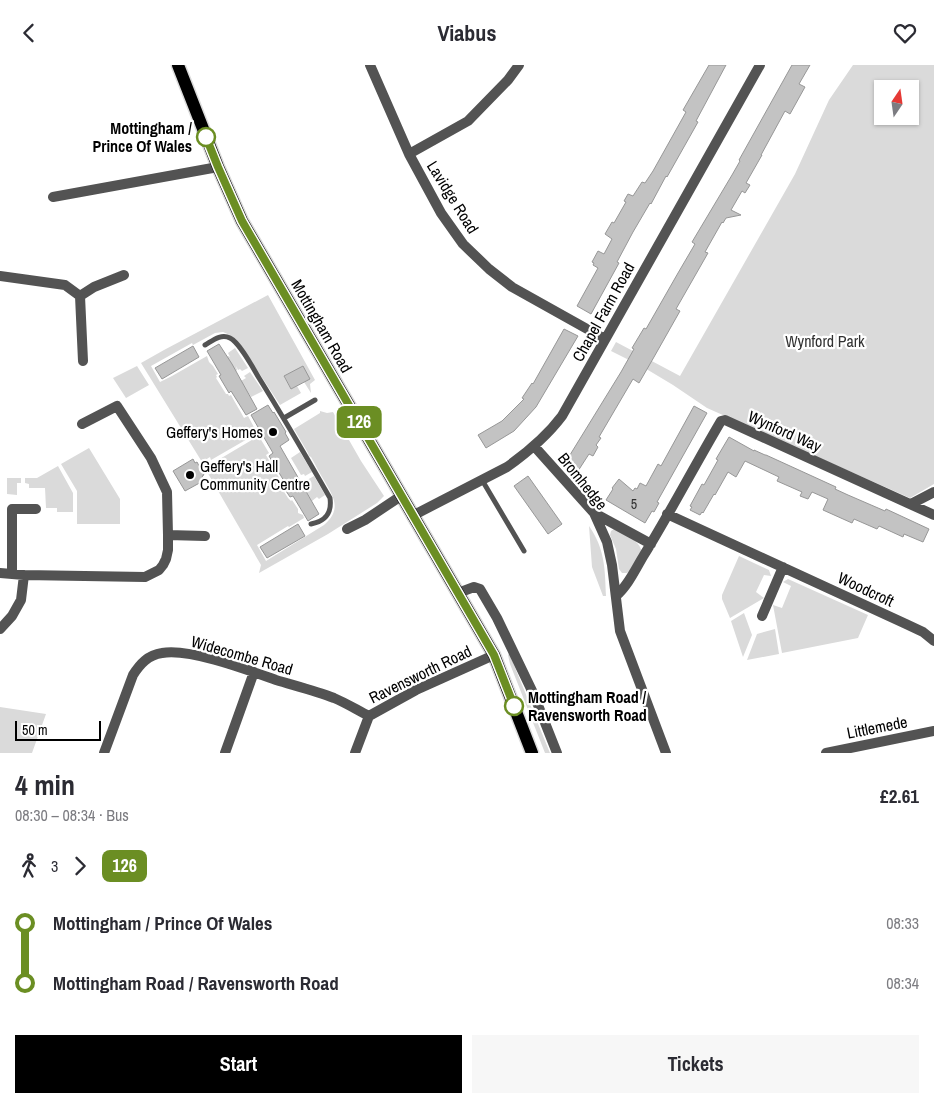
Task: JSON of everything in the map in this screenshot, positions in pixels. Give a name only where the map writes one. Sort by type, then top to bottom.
[{"type":"main road","name":"Mottingham Road","points":[[178,65],[218,167],[242,221],[494,655],[532,753]]},
{"type":"street","name":"Lavidge Road","points":[[370,65],[409,154],[441,213],[463,243],[489,269],[512,287],[605,339]]},
{"type":"street","points":[[409,154],[468,121],[520,65]]},
{"type":"street","name":"Chapel Farm Road","points":[[412,516],[507,467],[522,457],[550,431],[562,415],[760,65]]},
{"type":"street","points":[[53,197],[218,167]]},
{"type":"street","points":[[80,296],[94,287],[124,275]]},
{"type":"street","points":[[0,277],[65,285],[80,296]]},
{"type":"street","points":[[80,296],[83,361]]},
{"type":"street","points":[[0,573],[145,577],[159,570],[163,565],[168,551],[167,492],[151,458],[117,406],[82,425]]},
{"type":"street","name":"Wynford Way","points":[[667,514],[721,421],[725,420],[934,515]]},
{"type":"street","name":"Bromhedge","points":[[534,446],[594,513],[610,552],[620,631],[666,753]]},
{"type":"street","points":[[911,504],[934,492]]},
{"type":"street","points":[[347,529],[365,520],[401,496]]},
{"type":"street","points":[[12,573],[12,509],[36,509]]},
{"type":"street","points":[[594,513],[651,544]]},
{"type":"street","points":[[616,596],[628,582],[667,514]]},
{"type":"street","name":"Woodcroft","points":[[667,514],[923,632],[934,641]]},
{"type":"street","points":[[168,535],[205,536]]},
{"type":"street","points":[[762,616],[783,567]]},
{"type":"street","points":[[0,629],[12,616],[21,600],[24,575]]},
{"type":"street","points":[[458,593],[474,587],[480,589],[497,618],[534,695],[557,753]]},
{"type":"street","name":"Widecombe Road","points":[[104,753],[133,675],[149,657],[160,653],[168,652],[190,655],[254,672],[336,699],[368,716]]},
{"type":"street","name":"Ravensworth Road","points":[[355,753],[368,716],[416,690],[494,655]]},
{"type":"street","points":[[224,753],[254,672]]},
{"type":"street","name":"Littlemede","points":[[826,753],[934,731]]},
{"type":"lane","points":[[205,345],[223,336],[234,341],[284,418],[330,498],[331,508],[328,516],[323,521],[311,524]]},
{"type":"lane","points":[[284,418],[315,400]]},
{"type":"lane","points":[[482,480],[524,551]]},
{"type":"green space","name":"Wynford Park","points":[[853,65],[934,65],[934,484],[910,498],[707,408],[643,367],[611,351],[616,342],[680,376],[795,174],[829,100]]},
{"type":"green space","points":[[268,295],[315,380],[310,384],[311,393],[304,382],[303,366],[284,377],[291,389],[297,386],[301,393],[280,405],[240,344],[230,335],[223,332],[215,333],[193,345],[192,343],[151,366],[160,382],[207,356],[218,374],[216,378],[226,394],[231,395],[244,418],[248,416],[256,431],[256,434],[211,460],[210,457],[202,462],[141,363]]},
{"type":"green space","points":[[235,348],[248,368],[242,371],[238,370],[236,366],[237,370],[235,372],[227,357],[230,357],[228,353]]},
{"type":"green space","points":[[137,366],[149,385],[126,398],[113,378]]},
{"type":"green space","points":[[250,372],[263,391],[251,397],[241,381]]},
{"type":"green space","points":[[320,411],[333,412],[384,496],[377,503],[328,534],[259,573],[261,565],[206,470],[214,466],[213,463],[257,437],[260,438],[269,453],[266,455],[271,467],[281,481],[278,482],[298,509],[298,513],[303,515],[304,518],[257,545],[266,561],[324,525],[333,514],[334,499],[294,429],[320,413]]},
{"type":"green space","points":[[89,448],[120,499],[120,524],[77,524],[77,491],[61,464]]},
{"type":"green space","points":[[300,452],[312,472],[305,476],[304,474],[301,475],[291,458]]},
{"type":"green space","points":[[58,466],[73,493],[73,512],[57,512],[57,508],[46,508],[45,488],[29,488],[29,484],[25,483],[25,478],[37,478]]},
{"type":"green space","points":[[314,476],[325,495],[319,499],[317,497],[312,501],[303,486],[308,482],[307,480]]},
{"type":"green space","points":[[7,478],[21,478],[21,483],[17,483],[17,495],[7,494]]},
{"type":"green space","points":[[589,526],[601,551],[606,596],[603,596],[592,567]]},
{"type":"green space","points":[[614,529],[635,541],[642,552],[631,570],[627,573],[622,573],[619,569],[616,549],[610,535]]},
{"type":"green space","points":[[739,556],[769,570],[771,576],[764,575],[756,592],[764,598],[730,618],[722,595]]},
{"type":"green space","points":[[788,579],[868,615],[858,638],[782,653],[773,605],[782,608],[791,586],[783,582]]},
{"type":"green space","points":[[744,613],[752,635],[743,657],[731,621]]},
{"type":"green space","points":[[775,629],[779,654],[747,660],[757,634]]},
{"type":"green space","points":[[509,653],[550,753],[545,753],[510,664]]},
{"type":"green space","points":[[0,707],[46,714],[32,753],[0,753]]},
{"type":"building","points":[[709,65],[726,65],[696,121],[698,122],[633,232],[617,262],[619,263],[591,314],[577,306],[598,268],[592,262],[598,251],[604,254],[612,239],[605,234],[612,222],[614,223],[626,202],[624,201],[628,194],[633,196],[642,182],[645,183],[653,171],[686,112],[683,110]]},
{"type":"building","points":[[792,65],[810,65],[799,84],[805,87],[790,114],[785,111],[746,183],[750,185],[745,193],[742,191],[731,210],[741,215],[726,218],[722,222],[705,252],[708,253],[676,309],[680,311],[639,383],[633,379],[599,437],[601,438],[596,445],[598,447],[593,456],[589,454],[578,471],[565,463],[621,372],[634,349],[632,348],[644,328],[646,329],[695,244],[692,242],[740,161]]},
{"type":"building","points":[[564,329],[578,336],[536,407],[514,431],[486,448],[478,435],[502,421],[524,399],[522,398],[533,384]]},
{"type":"building","points":[[219,344],[257,409],[246,415],[231,391],[229,393],[207,351]]},
{"type":"building","points":[[193,346],[199,357],[162,379],[155,368]]},
{"type":"building","points":[[303,366],[310,379],[291,389],[284,376]]},
{"type":"building","name":"Geffery's Homes","points":[[268,405],[286,432],[289,440],[280,446],[319,514],[308,521],[293,496],[290,497],[280,482],[284,481],[269,456],[273,453],[251,415]]},
{"type":"building","points":[[694,406],[707,413],[657,502],[659,503],[654,512],[652,511],[645,523],[606,500],[619,479],[633,491],[635,488],[637,489],[640,483],[646,486],[658,464],[661,466]]},
{"type":"building","points":[[729,437],[754,451],[836,487],[835,489],[848,495],[885,511],[886,509],[929,529],[923,542],[904,534],[903,537],[879,526],[877,529],[854,519],[852,523],[823,510],[828,499],[812,492],[808,499],[800,496],[802,492],[777,481],[779,477],[745,461],[736,477],[728,472],[703,513],[700,515],[690,510],[692,507],[690,506],[702,484],[704,485]]},
{"type":"building","name":"Geffery's Hall Community Centre","points":[[193,459],[195,463],[197,462],[205,480],[185,491],[173,471]]},
{"type":"building","points":[[528,476],[562,524],[548,534],[514,486]]},
{"type":"building","points":[[298,524],[305,536],[267,558],[260,547]]},
{"type":"bus line","name":"126","points":[[206,137],[242,221],[494,655],[514,706]]},
{"type":"place","name":"Mottingham / Prince Of Wales","points":[[206,137]]},
{"type":"place","name":"Geffery's Homes","points":[[273,432]]},
{"type":"place","name":"Geffery's Hall Community Centre","points":[[190,475]]},
{"type":"place","name":"Mottingham Road / Ravensworth Road","points":[[514,706]]}]
